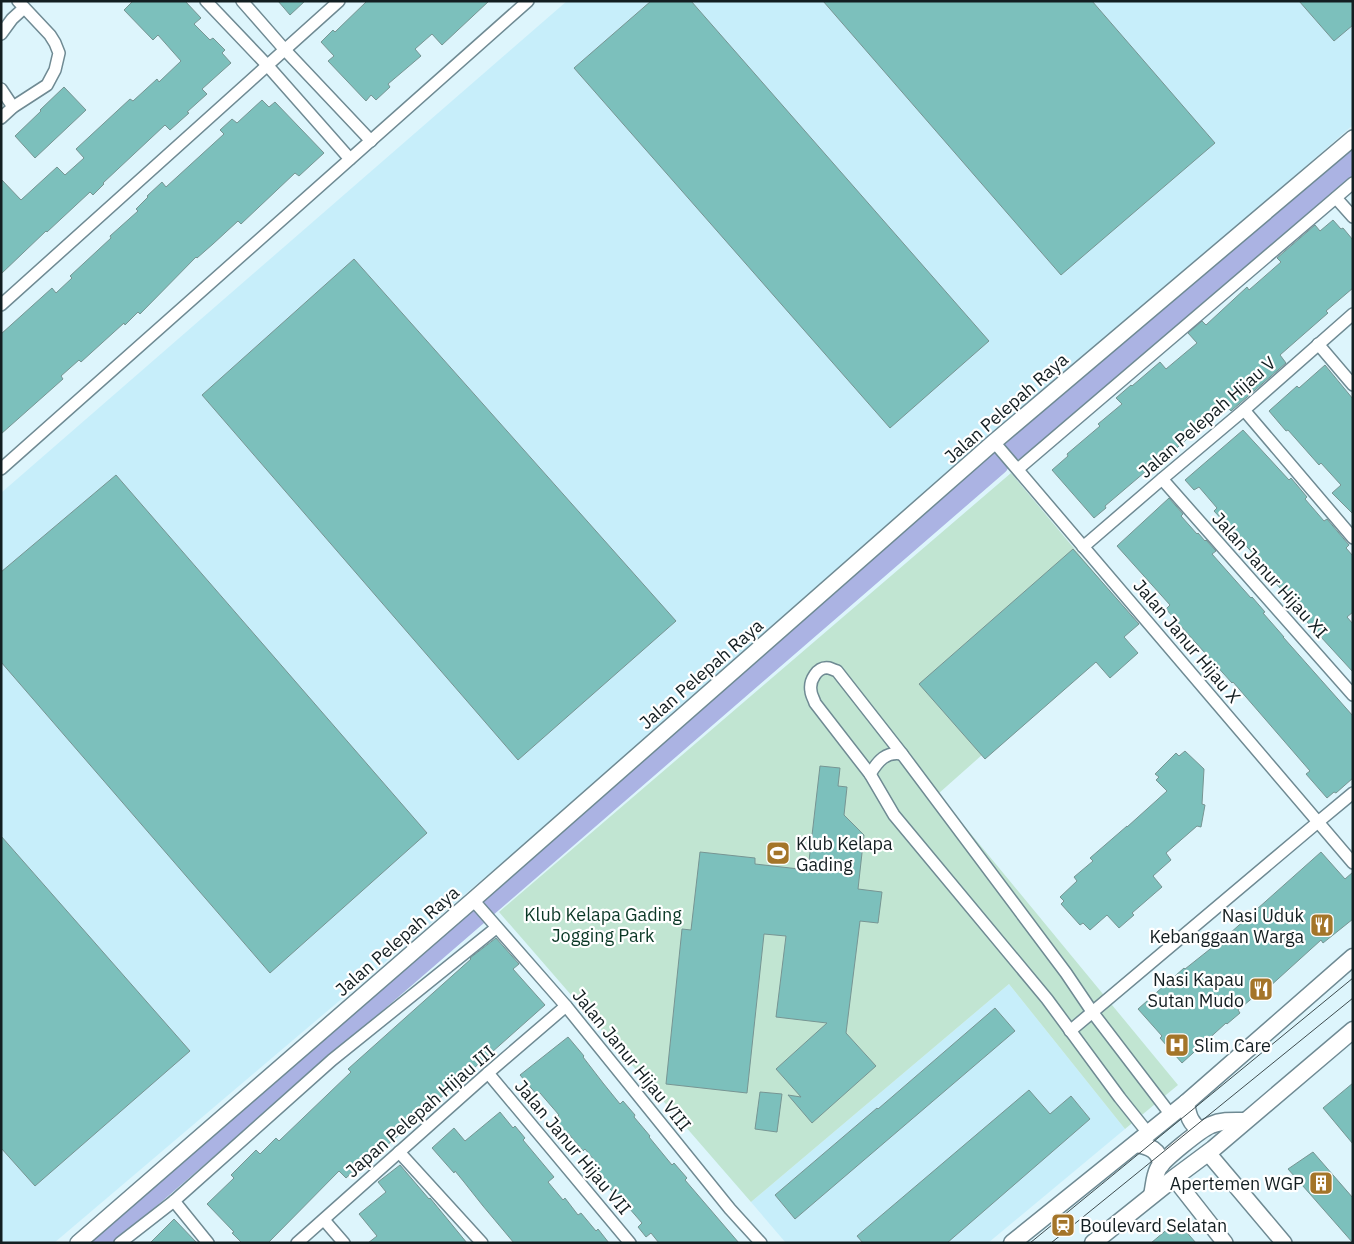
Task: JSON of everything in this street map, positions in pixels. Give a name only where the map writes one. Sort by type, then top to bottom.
[{"type":"main road","points":[[1012,1243],[1186,1103],[1353,958]]},
{"type":"main road","points":[[1093,1243],[1208,1153],[1353,1030]]},
{"type":"main road","points":[[1186,1103],[1187,1114],[1195,1127],[1201,1130]]},
{"type":"main road","points":[[1160,1165],[1201,1130],[1210,1125],[1221,1122],[1245,1121]]},
{"type":"main road","points":[[1142,1139],[1159,1155],[1160,1159],[1152,1195]]},
{"type":"street","points":[[206,1],[267,65],[350,158]]},
{"type":"street","points":[[242,1],[285,50],[371,141]]},
{"type":"street","points":[[1,305],[339,1]]},
{"type":"street","points":[[1,469],[528,1]]},
{"type":"street","points":[[1,34],[21,5],[50,34],[59,53],[47,85],[13,107],[1,118]]},
{"type":"street","points":[[1,89],[13,107]]},
{"type":"street","name":"Jalan Pelepah Raya","points":[[78,1243],[474,902],[994,442],[1353,138]]},
{"type":"street","points":[[1013,464],[1353,184]]},
{"type":"street","points":[[1336,198],[1353,217]]},
{"type":"street","name":"Jalan Pelepah Hijau V","points":[[1083,547],[1353,314]]},
{"type":"street","points":[[1318,344],[1353,386]]},
{"type":"street","points":[[1244,410],[1353,538]]},
{"type":"street","name":"Jalan Janur Hijau X","points":[[994,442],[1353,862]]},
{"type":"street","name":"Jalan Janur Hijau XI","points":[[1162,479],[1353,695]]},
{"type":"street","points":[[1142,1139],[1120,1098],[1047,998],[894,815],[870,774],[815,703],[810,686],[813,677],[820,670],[828,668],[837,671],[902,754],[1066,973],[1093,1013],[1171,1115]]},
{"type":"street","points":[[870,774],[883,757],[894,753],[902,754]]},
{"type":"street","points":[[1070,1031],[1353,793]]},
{"type":"street","name":"Jalan Janur Hijau VIII","points":[[474,902],[566,1006],[730,1208],[761,1243]]},
{"type":"street","points":[[120,1243],[174,1201],[332,1060],[493,924]]},
{"type":"street","name":"Japan Pelepah Hijau III","points":[[297,1243],[566,1006]]},
{"type":"street","name":"Jalan Janur Hijau VII","points":[[488,1073],[630,1243]]},
{"type":"street","points":[[399,1152],[482,1243]]},
{"type":"street","points":[[1208,1153],[1284,1243]]},
{"type":"street","points":[[1174,1178],[1225,1243]]},
{"type":"street","points":[[174,1201],[208,1243]]},
{"type":"street","points":[[324,1220],[344,1243]]},
{"type":"shaded area","points":[[567,1],[1353,1],[1353,125],[748,654],[54,1243],[1,1243],[1,493]]},
{"type":"shaded area","points":[[1009,984],[1125,1129],[988,1243],[786,1243],[751,1202]]},
{"type":"green space","name":"Klub Kelapa Gading","points":[[1011,473],[1134,620],[938,794],[1178,1085],[1125,1129],[1009,984],[751,1202],[499,912]]},
{"type":"building","points":[[133,1],[185,1],[201,18],[194,24],[210,40],[213,38],[225,50],[222,53],[231,63],[202,89],[207,94],[187,112],[189,113],[170,130],[165,125],[103,183],[93,195],[90,192],[1,274],[1,179],[21,200],[57,167],[65,175],[84,158],[76,149],[130,99],[133,101],[157,79],[159,82],[181,61],[158,35],[153,40],[124,10]]},
{"type":"building","points":[[278,1],[305,1],[290,15]]},
{"type":"building","points":[[367,1],[489,1],[442,45],[432,34],[415,49],[421,56],[388,84],[390,87],[376,100],[371,95],[366,101],[328,61],[334,56],[321,42],[333,30],[335,32]]},
{"type":"building","points":[[651,1],[691,1],[989,341],[890,428],[574,68]]},
{"type":"building","points":[[823,1],[1092,1],[1215,143],[1061,275]]},
{"type":"building","points":[[1299,1],[1353,1],[1353,25],[1334,41]]},
{"type":"building","points":[[64,87],[86,110],[35,158],[15,136]]},
{"type":"building","points":[[262,100],[269,107],[275,102],[324,153],[299,176],[295,173],[241,224],[238,221],[196,257],[140,314],[138,312],[125,325],[124,323],[81,362],[79,360],[61,376],[63,379],[1,434],[1,334],[52,288],[56,293],[72,278],[70,276],[111,238],[110,236],[138,211],[136,209],[147,196],[162,182],[166,187],[224,134],[220,130],[232,119],[237,123]]},
{"type":"building","points":[[1333,220],[1353,240],[1353,288],[1326,311],[1328,313],[1280,355],[1286,363],[1231,411],[1226,405],[1147,474],[1145,472],[1105,506],[1106,508],[1094,518],[1052,470],[1068,456],[1067,454],[1100,426],[1098,424],[1122,404],[1116,398],[1160,362],[1166,369],[1197,343],[1188,333],[1202,321],[1206,325],[1247,287],[1249,290],[1281,262],[1277,258],[1315,225],[1320,231]]},
{"type":"building","points":[[354,259],[676,621],[518,760],[202,395]]},
{"type":"building","points":[[1325,365],[1353,399],[1353,514],[1332,493],[1341,485],[1321,463],[1319,465],[1269,411],[1297,386],[1299,388]]},
{"type":"building","points":[[1243,430],[1289,480],[1291,478],[1307,497],[1305,499],[1324,521],[1327,519],[1349,545],[1346,548],[1353,556],[1353,612],[1347,617],[1353,624],[1353,672],[1287,600],[1289,598],[1257,562],[1259,560],[1214,511],[1217,508],[1199,487],[1194,490],[1185,480]]},
{"type":"building","points":[[116,475],[427,833],[270,973],[1,662],[1,572]]},
{"type":"building","points":[[1169,498],[1183,514],[1181,516],[1216,551],[1212,554],[1252,597],[1283,637],[1353,716],[1353,778],[1336,793],[1334,792],[1327,798],[1306,774],[1310,771],[1233,682],[1166,609],[1170,605],[1117,546]]},
{"type":"building","points":[[1073,549],[1139,624],[1124,637],[1138,653],[1110,678],[1096,662],[985,759],[919,684]]},
{"type":"building","points":[[1185,751],[1204,769],[1202,804],[1205,805],[1201,827],[1197,826],[1166,853],[1171,860],[1153,876],[1162,887],[1132,913],[1134,915],[1119,928],[1107,915],[1090,930],[1083,923],[1080,925],[1061,904],[1064,901],[1060,897],[1077,881],[1074,877],[1093,861],[1090,858],[1167,791],[1156,780],[1159,777],[1155,774],[1176,753],[1179,756]]},
{"type":"building","points":[[820,766],[840,768],[838,786],[847,787],[844,815],[864,835],[858,889],[882,892],[878,923],[860,921],[846,1033],[876,1066],[812,1123],[788,1095],[801,1097],[776,1069],[827,1023],[776,1017],[786,936],[764,934],[747,1093],[666,1084],[682,929],[691,930],[700,852],[755,858],[755,864],[808,870]]},
{"type":"building","points":[[1,836],[190,1051],[35,1186],[1,1148]]},
{"type":"building","points":[[1321,852],[1345,879],[1353,872],[1353,919],[1323,943],[1321,940],[1268,988],[1267,986],[1238,1010],[1240,1013],[1226,1023],[1182,1063],[1160,1038],[1162,1036],[1138,1009],[1184,968],[1229,934]]},
{"type":"building","points":[[496,938],[519,964],[513,969],[545,1005],[366,1164],[364,1162],[346,1178],[339,1171],[268,1243],[242,1243],[207,1204],[234,1178],[231,1175],[256,1150],[260,1154],[276,1138],[279,1141],[351,1072],[348,1069],[470,958]]},
{"type":"building","points":[[995,1008],[1015,1031],[795,1219],[775,1195]]},
{"type":"building","points":[[568,1037],[620,1104],[623,1101],[635,1115],[634,1117],[649,1137],[672,1165],[674,1163],[687,1178],[685,1180],[739,1243],[659,1243],[651,1233],[646,1237],[638,1227],[642,1223],[606,1184],[603,1187],[592,1174],[600,1167],[585,1149],[583,1151],[554,1119],[559,1115],[540,1093],[537,1095],[520,1075]]},
{"type":"building","points":[[1353,1083],[1353,1144],[1323,1108]]},
{"type":"building","points":[[1029,1090],[1050,1114],[1071,1096],[1090,1119],[947,1243],[863,1243],[857,1236]]},
{"type":"building","points":[[760,1092],[782,1094],[777,1132],[755,1129]]},
{"type":"building","points":[[500,1112],[513,1128],[515,1126],[525,1138],[523,1140],[554,1177],[548,1182],[563,1200],[565,1198],[578,1215],[581,1213],[596,1231],[598,1229],[609,1243],[514,1243],[455,1171],[454,1173],[432,1148],[454,1128],[465,1141]]},
{"type":"building","name":"Apertemen WGP","points":[[1313,1152],[1353,1198],[1353,1243],[1288,1169]]},
{"type":"building","points":[[400,1165],[467,1243],[368,1243],[377,1236],[359,1214],[386,1192],[378,1182]]},
{"type":"building","points":[[174,1219],[197,1243],[150,1243]]},
{"type":"building","points":[[1177,1221],[1196,1243],[1151,1243]]},
{"type":"waterway","points":[[1014,447],[1353,158]]},
{"type":"waterway","points":[[94,1243],[996,463]]},
{"type":"tram line","points":[[1030,1243],[1353,978]]},
{"type":"tram line","points":[[1051,1243],[1353,998]]},
{"type":"place","name":"Klub Kelapa Gading","points":[[778,853]]},
{"type":"place","name":"Nasi Uduk Kebanggaan Warga","points":[[1322,925]]},
{"type":"place","name":"Nasi Kapau Sutan Mudo","points":[[1261,989]]},
{"type":"place","name":"Slim Care","points":[[1177,1045]]},
{"type":"place","name":"Apertemen WGP","points":[[1321,1183]]},
{"type":"place","name":"Boulevard Selatan","points":[[1063,1225]]},
{"type":"park label","name":"Klub Kelapa Gading Jogging Park","points":[[603,924]]}]
